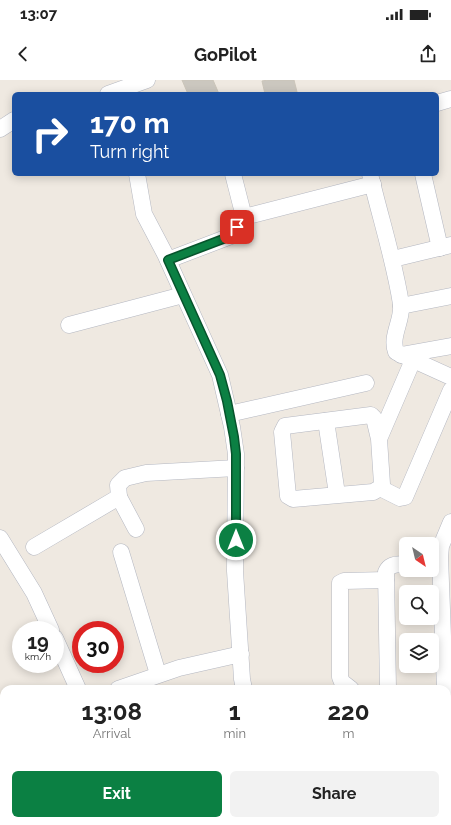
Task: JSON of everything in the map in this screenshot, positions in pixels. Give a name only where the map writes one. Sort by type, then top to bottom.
[{"type":"street","points":[[110,90],[146,80]]},
{"type":"street","points":[[439,103],[451,100]]},
{"type":"street","points":[[0,129],[12,121]]},
{"type":"street","points":[[137,176],[144,214],[168,260],[220,375],[234,437],[236,468],[235,570],[244,685]]},
{"type":"street","points":[[234,176],[244,217]]},
{"type":"street","points":[[393,259],[445,247],[424,176]]},
{"type":"street","points":[[168,260],[231,236],[244,217],[372,179],[393,259],[401,306],[393,346],[396,352],[451,378]]},
{"type":"street","points":[[69,325],[183,295]]},
{"type":"street","points":[[401,306],[451,296]]},
{"type":"street","points":[[407,358],[451,346]]},
{"type":"street","points":[[379,439],[407,358]]},
{"type":"street","points":[[229,414],[366,383]]},
{"type":"street","points":[[380,488],[400,498],[405,497],[451,390]]},
{"type":"street","points":[[371,415],[374,418],[379,439],[382,484],[380,488],[374,492],[293,499],[288,496],[282,432],[285,426],[326,421],[371,415]]},
{"type":"street","points":[[326,421],[337,494]]},
{"type":"street","points":[[136,529],[119,498],[118,485],[125,478],[137,474],[236,468]]},
{"type":"street","points":[[34,547],[119,498]]},
{"type":"street","points":[[439,553],[451,522]]},
{"type":"street","points":[[0,538],[34,593],[47,621]]},
{"type":"street","points":[[121,552],[158,674]]},
{"type":"street","points":[[388,685],[386,580],[388,568],[392,565],[399,564]]},
{"type":"street","points":[[438,577],[447,635],[445,685]]},
{"type":"street","points":[[345,685],[340,677],[340,583],[344,581],[386,580]]},
{"type":"street","points":[[129,685],[158,674],[210,660],[241,654]]},
{"type":"street","points":[[64,658],[76,685]]},
{"type":"building","points":[[182,80],[213,80],[218,92],[187,92]]},
{"type":"building","points":[[294,80],[297,92],[265,92],[262,81]]},
{"type":"route","points":[[236,540],[236,454],[227,401],[220,375],[168,260],[231,236],[237,227]]}]
